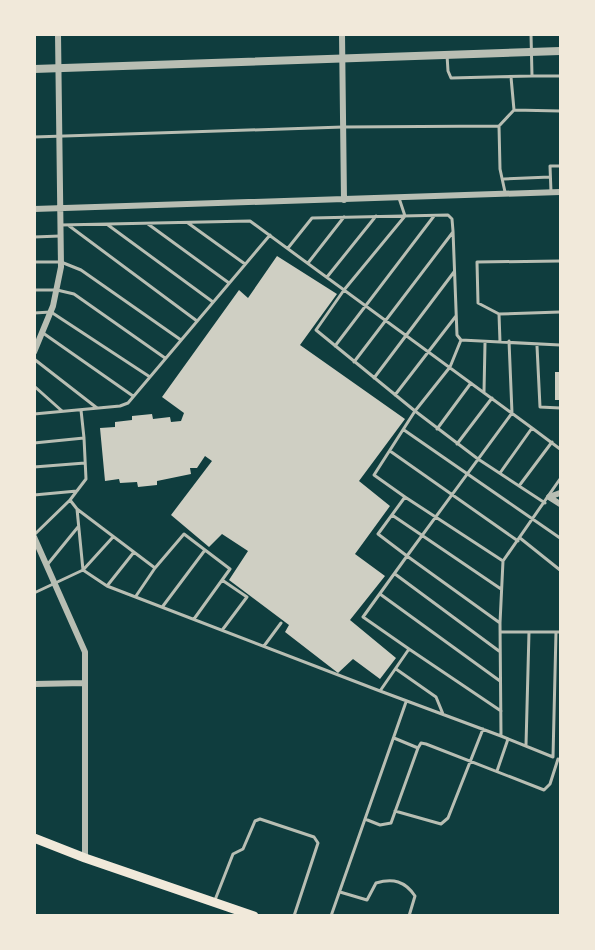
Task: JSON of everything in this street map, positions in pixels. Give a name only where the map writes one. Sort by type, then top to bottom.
[{"type":"main road","points":[[34,838],[85,858],[254,915]]},
{"type":"street","points":[[34,352],[51,312],[57,290],[61,262],[61,236],[64,225],[58,34]]},
{"type":"street","points":[[342,34],[345,200]]},
{"type":"street","points":[[34,69],[447,53],[561,51]]},
{"type":"street","points":[[34,208],[561,192]]},
{"type":"street","points":[[549,497],[561,493]]},
{"type":"street","points":[[549,497],[561,504]]},
{"type":"street","points":[[34,536],[85,652],[85,858]]},
{"type":"street","points":[[34,684],[85,683]]},
{"type":"lane","points":[[531,34],[532,76]]},
{"type":"lane","points":[[447,53],[451,78],[561,76]]},
{"type":"lane","points":[[505,194],[504,179],[500,169],[499,126],[514,110],[511,77]]},
{"type":"lane","points":[[514,110],[522,112],[561,111]]},
{"type":"lane","points":[[34,137],[343,127],[499,126]]},
{"type":"lane","points":[[551,192],[550,166],[561,166]]},
{"type":"lane","points":[[504,179],[550,177]]},
{"type":"lane","points":[[399,198],[405,216]]},
{"type":"lane","points":[[335,345],[434,215]]},
{"type":"lane","points":[[288,248],[312,218],[448,215],[452,219],[457,335],[461,340],[561,345]]},
{"type":"lane","points":[[327,277],[376,216]]},
{"type":"lane","points":[[405,216],[344,290],[316,330],[437,429],[545,503]]},
{"type":"lane","points":[[308,263],[344,217]]},
{"type":"lane","points":[[64,225],[250,221],[561,449]]},
{"type":"lane","points":[[187,222],[245,264]]},
{"type":"lane","points":[[146,223],[229,283]]},
{"type":"lane","points":[[106,224],[213,302]]},
{"type":"lane","points":[[64,225],[197,321]]},
{"type":"lane","points":[[354,362],[453,231]]},
{"type":"lane","points":[[34,414],[120,406],[134,396],[270,235]]},
{"type":"lane","points":[[34,237],[61,236]]},
{"type":"lane","points":[[561,261],[477,262],[478,303],[499,314],[561,312]]},
{"type":"lane","points":[[34,262],[61,262],[81,270],[181,340]]},
{"type":"lane","points":[[374,378],[454,272]]},
{"type":"lane","points":[[34,290],[57,290],[74,294],[166,358]]},
{"type":"lane","points":[[34,313],[51,312],[150,377]]},
{"type":"lane","points":[[499,314],[500,342]]},
{"type":"lane","points":[[395,395],[456,316]]},
{"type":"lane","points":[[43,333],[134,396]]},
{"type":"lane","points":[[461,340],[450,367],[415,411],[374,475],[435,518],[503,561]]},
{"type":"lane","points":[[501,711],[363,617],[512,413],[509,341]]},
{"type":"lane","points":[[484,392],[485,342]]},
{"type":"lane","points":[[537,345],[540,407],[561,408]]},
{"type":"lane","points":[[34,359],[97,408]]},
{"type":"lane","points":[[437,429],[471,382]]},
{"type":"lane","points":[[34,386],[63,411]]},
{"type":"lane","points":[[457,444],[492,398]]},
{"type":"lane","points":[[34,536],[70,500],[86,479],[81,410]]},
{"type":"lane","points":[[500,473],[532,428]]},
{"type":"lane","points":[[404,430],[561,538]]},
{"type":"lane","points":[[34,443],[84,438]]},
{"type":"lane","points":[[519,486],[552,442]]},
{"type":"lane","points":[[390,451],[561,570]]},
{"type":"lane","points":[[34,467],[85,463]]},
{"type":"lane","points":[[501,736],[500,622],[503,561],[561,479]]},
{"type":"lane","points":[[34,495],[77,491]]},
{"type":"lane","points":[[405,497],[378,534],[500,622]]},
{"type":"lane","points":[[70,500],[77,509],[155,568]]},
{"type":"lane","points":[[77,509],[83,570]]},
{"type":"lane","points":[[392,515],[501,589]]},
{"type":"lane","points":[[47,565],[79,525]]},
{"type":"lane","points":[[136,596],[155,568],[184,534],[230,569],[194,619]]},
{"type":"lane","points":[[34,593],[56,585],[83,570],[113,537]]},
{"type":"lane","points":[[162,606],[205,550]]},
{"type":"lane","points":[[107,586],[134,552]]},
{"type":"lane","points":[[83,570],[107,586],[557,758]]},
{"type":"lane","points":[[395,574],[500,651]]},
{"type":"lane","points":[[222,580],[248,597],[223,629]]},
{"type":"lane","points":[[381,594],[501,682]]},
{"type":"lane","points":[[264,646],[281,623]]},
{"type":"lane","points":[[365,819],[380,825],[391,823],[421,743],[544,790],[550,784],[557,758],[558,632],[500,632]]},
{"type":"lane","points":[[526,745],[529,632]]},
{"type":"lane","points":[[380,691],[409,649]]},
{"type":"lane","points":[[396,669],[436,698],[444,715]]},
{"type":"lane","points":[[331,915],[407,701]]},
{"type":"lane","points":[[395,811],[441,824],[448,818],[483,729]]},
{"type":"lane","points":[[394,738],[418,748]]},
{"type":"lane","points":[[497,771],[508,738]]},
{"type":"lane","points":[[214,902],[233,854],[243,849],[255,821],[260,819],[314,837],[318,843],[294,915]]},
{"type":"lane","points":[[339,892],[367,900],[376,883],[394,880],[409,886],[415,896],[409,915]]},
{"type":"building","points":[[277,256],[337,294],[300,345],[405,419],[359,481],[390,506],[355,554],[385,576],[350,620],[396,658],[380,679],[353,659],[338,673],[285,632],[289,625],[229,580],[248,551],[222,534],[209,547],[171,515],[212,461],[205,456],[197,468],[190,468],[191,474],[157,481],[157,485],[138,487],[137,482],[120,483],[119,479],[105,481],[100,428],[115,427],[115,422],[132,420],[132,416],[152,414],[153,419],[170,417],[171,422],[181,421],[184,413],[162,397],[239,290],[248,298]]},
{"type":"building","points":[[555,372],[560,372],[560,400],[555,400]]}]
